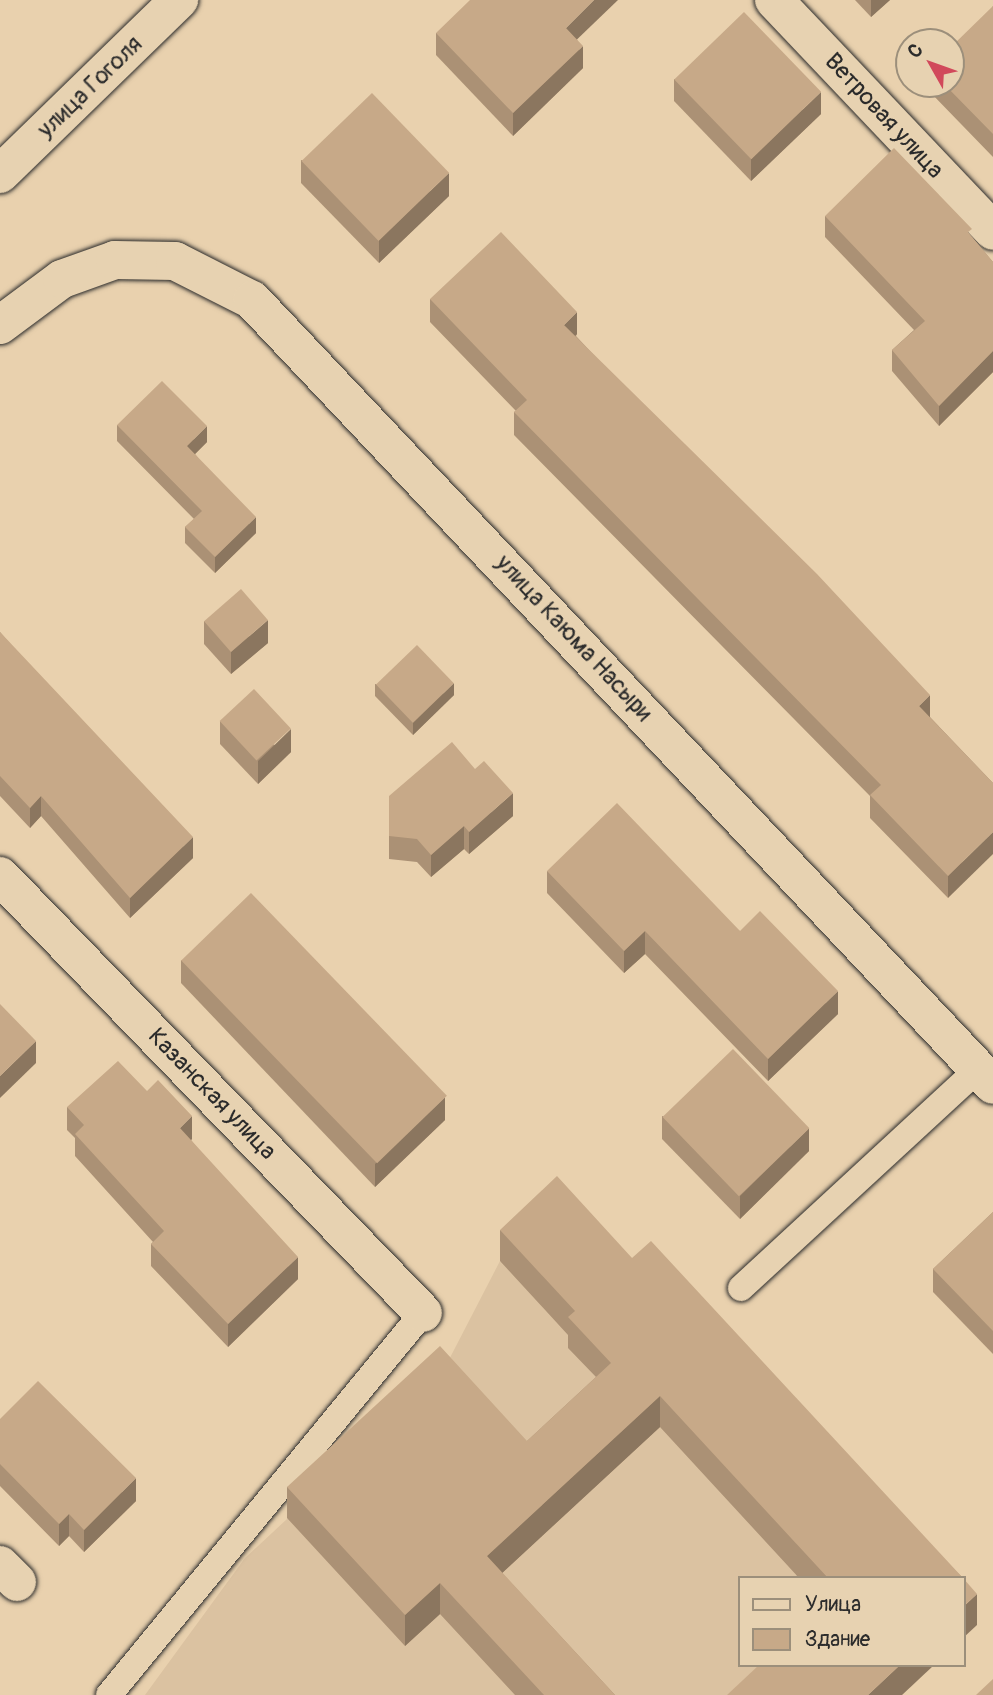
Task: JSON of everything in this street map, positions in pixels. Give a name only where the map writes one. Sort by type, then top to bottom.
[{"type":"main road","name":"улица Гоголя","points":[[0,174],[179,0]]},
{"type":"main road","name":"Ветровая улица","points":[[774,0],[993,231]]},
{"type":"main road","name":"улица Каюма Насыри","points":[[0,325],[62,279],[115,260],[175,261],[252,300],[988,1070]]},
{"type":"main road","name":"Казанская улица","points":[[0,876],[424,1313]]},
{"type":"lane","points":[[741,1288],[988,1070]]},
{"type":"lane","points":[[110,1695],[424,1313]]},
{"type":"shaded area","points":[[500,1261],[931,1576],[738,1576],[738,1667],[932,1667],[902,1695],[145,1695],[245,1558],[440,1377]]},
{"type":"building","points":[[470,0],[594,0],[566,28],[583,46],[513,113],[436,33]]},
{"type":"building","points":[[993,6],[993,134],[958,98],[965,98],[965,33]]},
{"type":"building","points":[[744,12],[821,92],[751,159],[674,79]]},
{"type":"building","points":[[372,93],[449,173],[379,241],[302,161]]},
{"type":"building","points":[[894,148],[972,229],[968,232],[993,262],[993,351],[939,406],[892,350],[925,321],[825,216]]},
{"type":"building","points":[[501,232],[577,312],[564,325],[817,574],[930,695],[919,706],[993,783],[993,832],[948,876],[870,795],[881,785],[514,412],[527,400],[430,299]]},
{"type":"building","points":[[162,381],[207,426],[187,446],[256,517],[215,557],[185,527],[202,511],[117,425]]},
{"type":"building","points":[[241,589],[268,620],[231,652],[204,621]]},
{"type":"building","points":[[0,632],[193,837],[130,898],[41,796],[30,808],[0,776]]},
{"type":"building","points":[[417,645],[454,683],[413,723],[376,685]]},
{"type":"building","points":[[254,689],[291,728],[256,761],[220,721]]},
{"type":"building","points":[[452,742],[475,769],[484,761],[513,793],[469,832],[464,826],[431,855],[417,839],[389,836],[389,796]]},
{"type":"building","points":[[617,803],[740,931],[760,911],[838,991],[768,1059],[645,931],[624,951],[547,871]]},
{"type":"building","points":[[251,893],[447,1096],[377,1163],[181,960]]},
{"type":"building","points":[[0,1004],[36,1041],[0,1076]]},
{"type":"building","points":[[733,1049],[809,1128],[739,1196],[663,1117]]},
{"type":"building","points":[[118,1061],[147,1091],[158,1080],[192,1116],[180,1128],[298,1257],[228,1324],[151,1244],[164,1231],[75,1134],[84,1125],[67,1107]]},
{"type":"building","points":[[557,1176],[632,1258],[651,1241],[961,1576],[826,1576],[660,1396],[487,1556],[615,1695],[544,1695],[440,1583],[405,1615],[287,1487],[440,1346],[527,1441],[611,1363],[568,1317],[575,1311],[500,1230]]},
{"type":"building","points":[[993,1212],[993,1331],[933,1269]]},
{"type":"building","points":[[38,1381],[136,1478],[84,1530],[69,1514],[59,1524],[0,1464],[0,1419]]},
{"type":"building","points":[[965,1580],[977,1594],[965,1605]]},
{"type":"building","points":[[757,1667],[898,1667],[868,1695],[727,1695]]},
{"type":"building","points":[[993,1679],[993,1695],[976,1695]]}]
